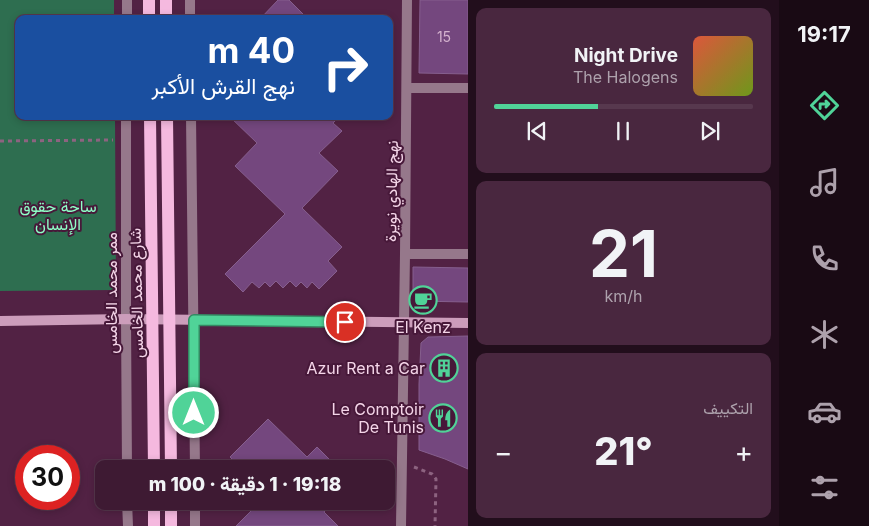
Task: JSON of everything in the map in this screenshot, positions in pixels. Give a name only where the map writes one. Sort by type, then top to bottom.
[{"type":"main road","points":[[148,0],[149,15]]},
{"type":"main road","points":[[166,0],[166,15]]},
{"type":"main road","name":"شارع محمد الخامس","points":[[150,120],[154,460]]},
{"type":"main road","name":"شارع محمد الخامس","points":[[167,120],[171,460]]},
{"type":"main road","points":[[0,321],[152,319],[468,323]]},
{"type":"main road","points":[[154,510],[154,526]]},
{"type":"main road","points":[[171,510],[172,526]]},
{"type":"street","points":[[127,0],[127,15]]},
{"type":"street","points":[[190,0],[190,15]]},
{"type":"street","name":"نهج الهادي نويرة","points":[[401,526],[407,0]]},
{"type":"street","points":[[407,88],[468,88]]},
{"type":"street","name":"ممر محمد الخامس","points":[[126,120],[127,460]]},
{"type":"street","points":[[191,120],[195,460]]},
{"type":"street","points":[[405,254],[468,254]]},
{"type":"street","points":[[128,510],[128,526]]},
{"type":"street","points":[[195,510],[195,526]]},
{"type":"path","points":[[0,141],[126,140]]},
{"type":"path","points":[[402,462],[435,476],[435,526]]},
{"type":"green space","name":"ساحة حقوق الإنسان","points":[[0,0],[114,0],[114,15],[15,15],[15,120],[115,120],[116,290],[0,291]]},
{"type":"building","points":[[278,0],[289,0],[304,15],[264,15]]},
{"type":"building","points":[[420,0],[468,0],[468,74],[419,73]]},
{"type":"building","points":[[233,120],[336,120],[333,123],[342,131],[319,153],[338,171],[302,208],[342,247],[328,261],[337,271],[319,289],[312,282],[307,288],[301,282],[296,287],[290,281],[283,288],[276,281],[270,287],[265,282],[259,288],[252,282],[243,292],[225,274],[285,214],[235,166],[257,143]]},
{"type":"building","points":[[413,267],[468,268],[468,302],[413,301]]},
{"type":"building","name":"Le Comptoir De Tunis","points":[[468,336],[468,469],[419,450],[419,384],[421,343],[428,337]]},
{"type":"building","points":[[268,419],[307,457],[317,447],[330,460],[233,460],[230,457]]},
{"type":"building","points":[[252,510],[326,510],[324,512],[338,526],[236,526]]},
{"type":"place","name":"El Kenz","points":[[423,300]]},
{"type":"place","name":"Azur Rent a Car","points":[[444,368]]},
{"type":"place","name":"Le Comptoir De Tunis","points":[[443,418]]},
{"type":"route","points":[[194,413],[194,320],[345,322]]}]
